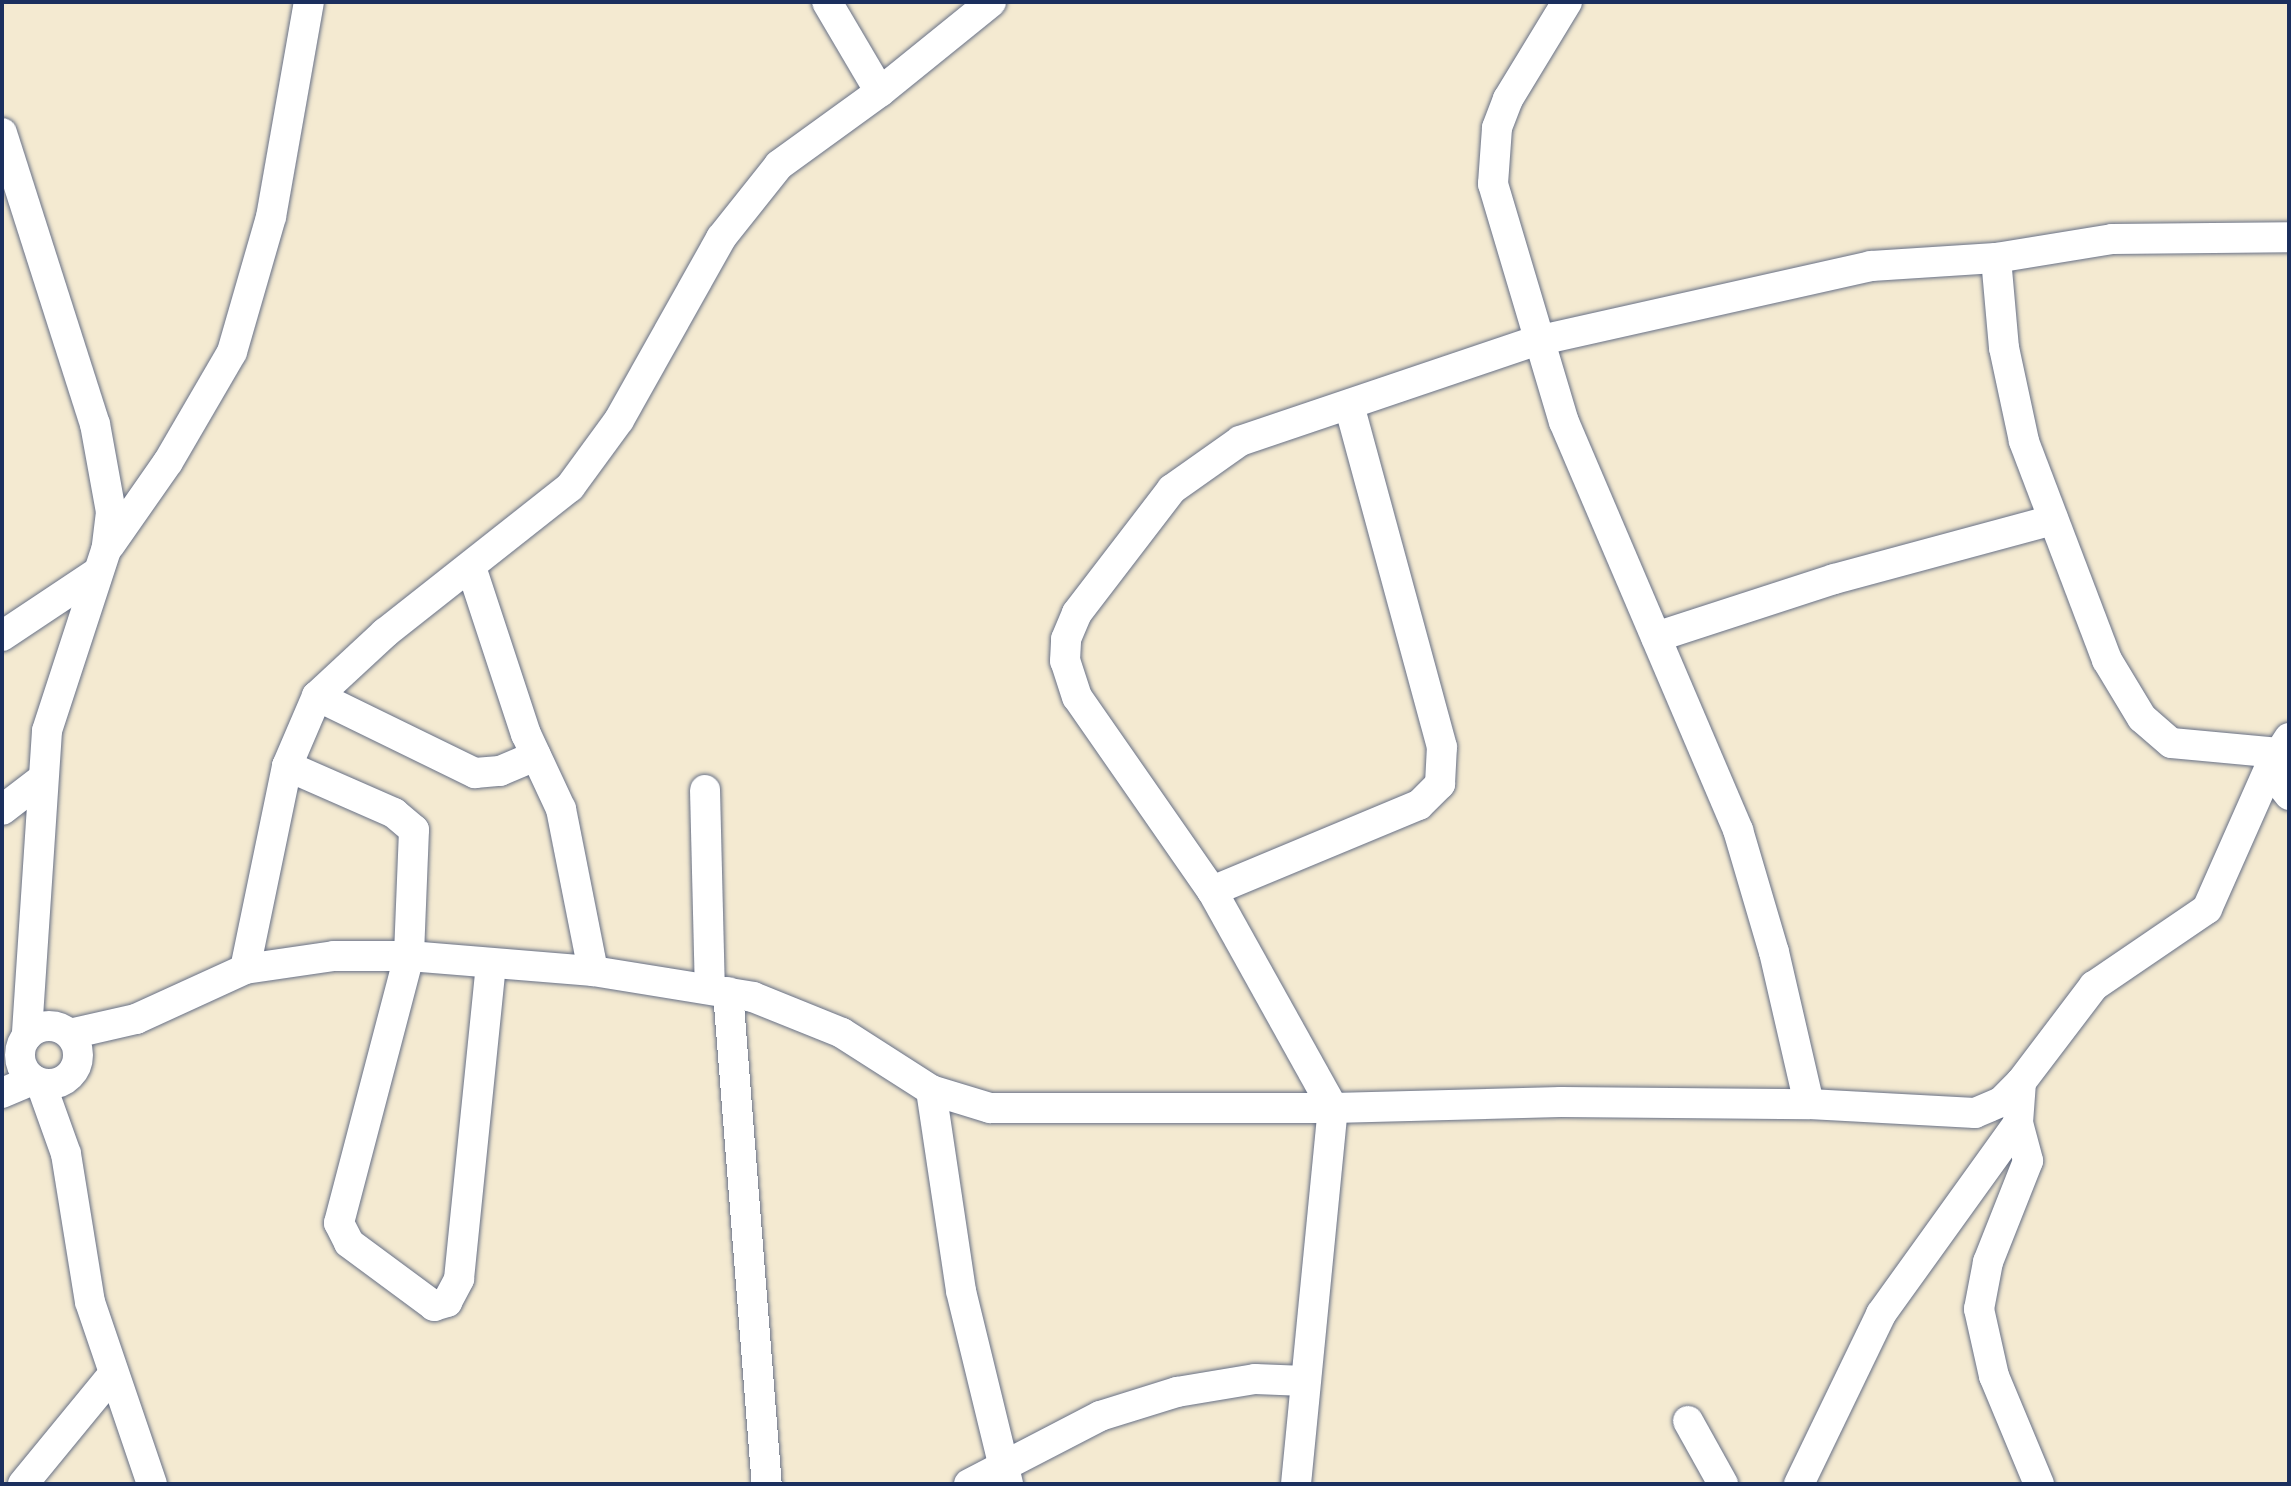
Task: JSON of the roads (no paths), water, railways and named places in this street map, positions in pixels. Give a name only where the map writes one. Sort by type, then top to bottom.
[{"type":"street","points":[[2,636],[102,561],[168,462],[232,352],[271,217],[309,2]]},
{"type":"street","points":[[827,2],[880,92]]},
{"type":"street","points":[[245,969],[287,766],[317,696],[385,633],[544,511],[595,457],[749,199],[779,165],[880,92],[991,2]]},
{"type":"street","points":[[1567,2],[1508,99],[1493,158],[1493,184],[1536,341],[1564,422],[1738,830],[1774,952],[1809,1104]]},
{"type":"street","points":[[2,133],[104,459],[111,512],[102,561],[61,678],[41,780],[34,961],[16,1053]]},
{"type":"street","points":[[1296,1484],[1333,1108],[1212,891],[1077,697],[1065,661],[1066,639],[1107,570],[1172,489],[1240,441],[1536,341],[1871,266],[1996,258],[2112,239],[2289,237]]},
{"type":"street","points":[[1996,258],[2013,401],[2053,520],[2107,660],[2154,731],[2171,743],[2279,753]]},
{"type":"street","points":[[1212,891],[1419,805],[1440,784],[1442,747],[1349,405]]},
{"type":"street","points":[[1656,637],[1834,579],[2053,520]]},
{"type":"street","points":[[471,567],[536,756],[561,809],[593,971]]},
{"type":"street","points":[[317,696],[475,773],[500,771],[536,756]]},
{"type":"street","points":[[2279,753],[2289,795]]},
{"type":"street","points":[[2,1093],[54,1078],[136,1019],[245,969],[334,956],[409,956],[593,971],[719,990],[784,1006],[829,1027],[931,1090],[990,1108],[1333,1108],[1561,1102],[1809,1104],[1958,1115],[2001,1102],[2021,1082],[2094,986],[2207,909],[2279,753]]},
{"type":"street","points":[[287,766],[394,813],[414,830],[409,956],[339,1223],[349,1243],[434,1306],[447,1302],[459,1279],[491,964]]},
{"type":"street","points":[[2,810],[41,780]]},
{"type":"street","points":[[705,790],[719,990],[767,1484]]},
{"type":"street","points":[[34,961],[66,1031],[79,1051],[54,1078]]},
{"type":"street","points":[[16,1053],[43,1027],[66,1031],[136,1019]]},
{"type":"street","points":[[16,1053],[54,1078],[90,1302],[111,1377],[152,1484]]},
{"type":"street","points":[[2021,1082],[2018,1123],[2028,1145],[2028,1161],[1988,1262],[1979,1309],[1994,1376],[2039,1484]]},
{"type":"street","points":[[931,1090],[961,1291],[1004,1474]]},
{"type":"street","points":[[1799,1484],[1881,1314],[2018,1123]]},
{"type":"street","points":[[23,1484],[111,1377]]},
{"type":"street","points":[[969,1484],[1004,1474],[1100,1416],[1177,1392],[1255,1379],[1305,1381]]},
{"type":"street","points":[[1688,1421],[1723,1484]]}]
